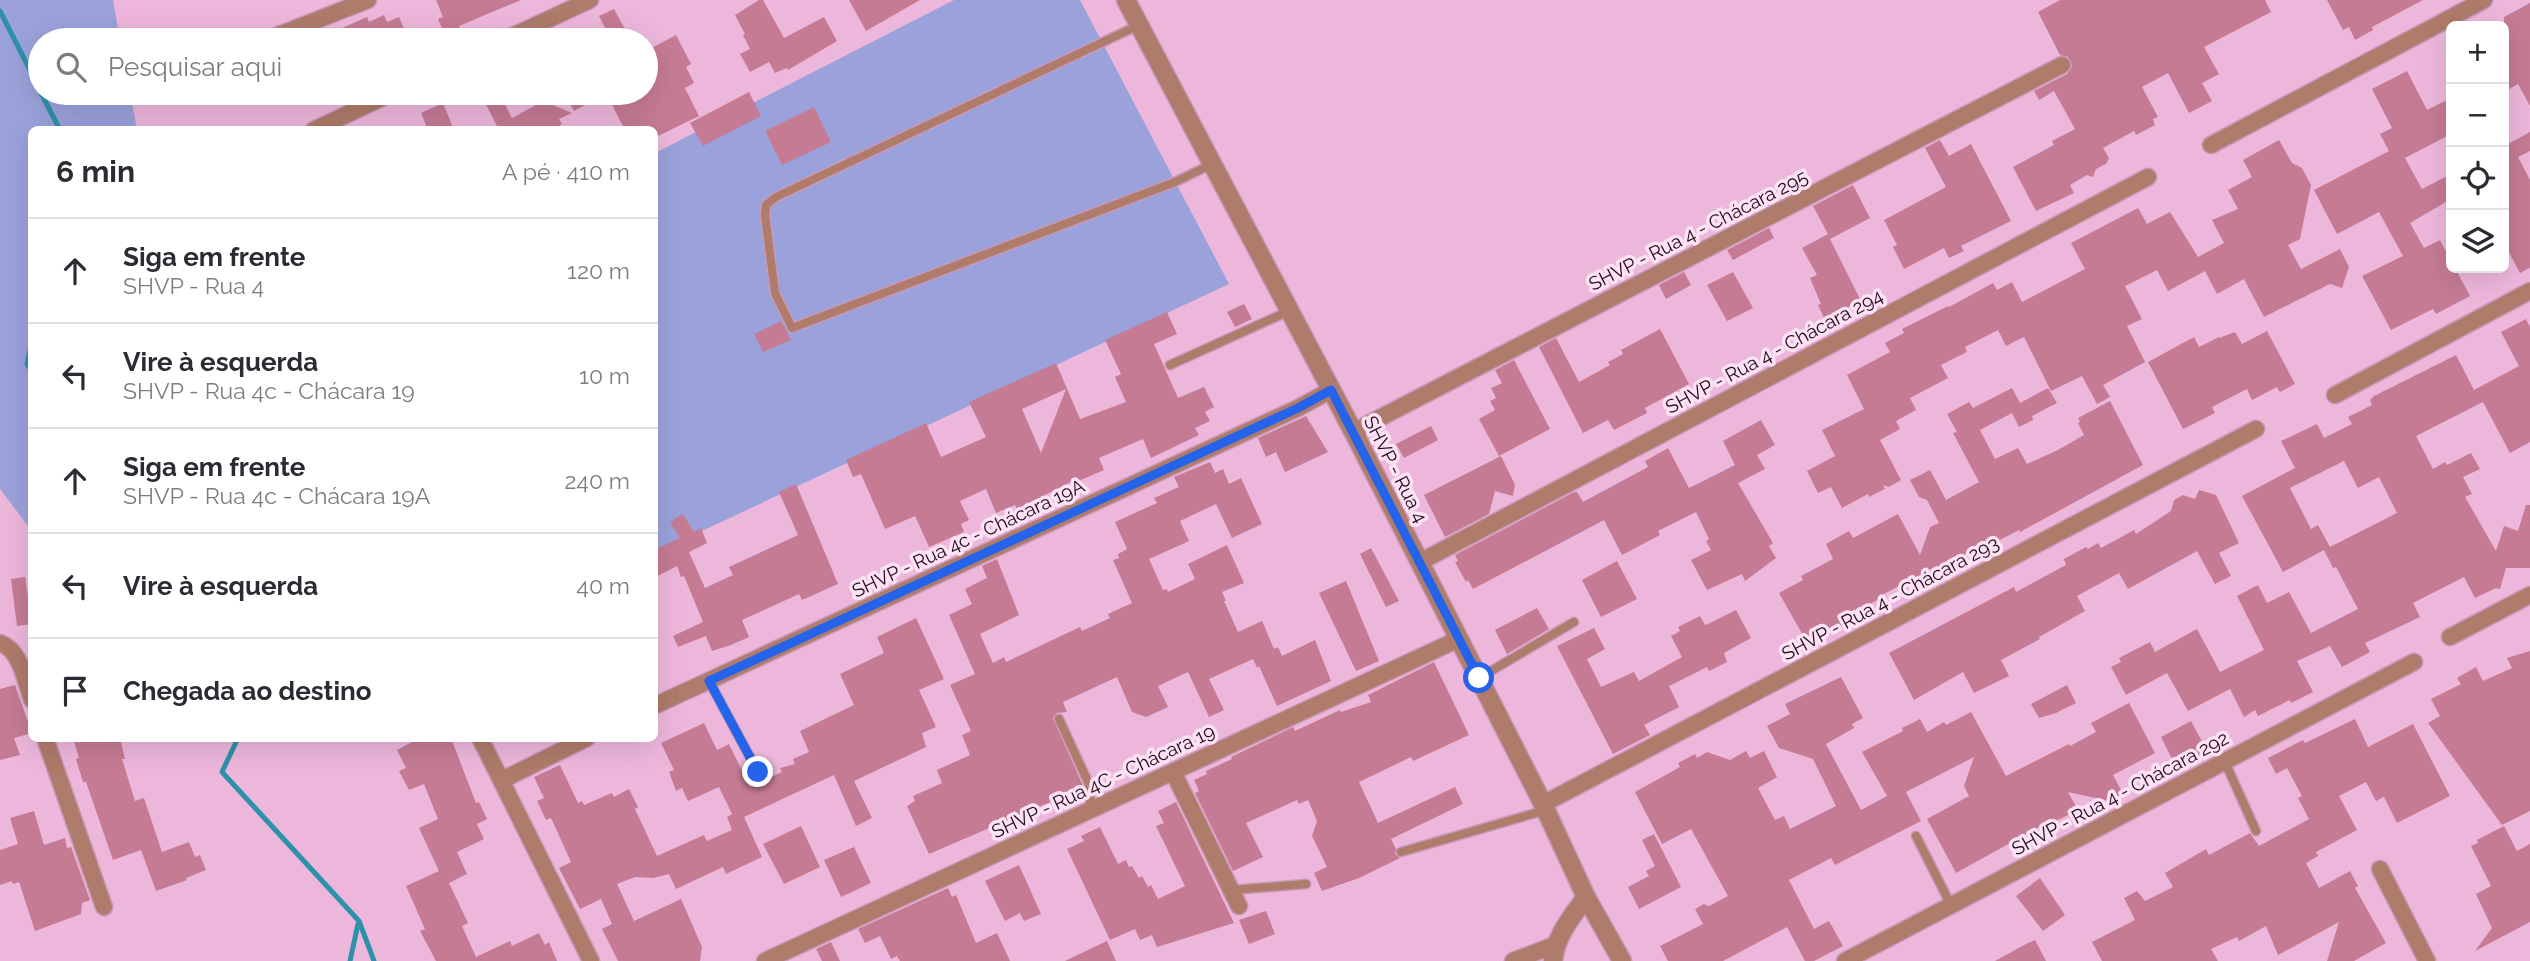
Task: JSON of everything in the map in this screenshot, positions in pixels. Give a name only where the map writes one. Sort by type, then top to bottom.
[{"type":"street","points":[[297,28],[368,0]]},
{"type":"street","points":[[530,28],[590,0]]},
{"type":"street","name":"SHVP - Rua 4","points":[[1126,0],[1354,433],[1545,807],[1586,897],[1622,961]]},
{"type":"street","points":[[2211,145],[2484,0]]},
{"type":"street","name":"SHVP - Rua 4 - Chácara 295","points":[[1354,433],[2062,65]]},
{"type":"street","points":[[322,126],[367,105]]},
{"type":"street","name":"SHVP - Rua 4 - Chácara 294","points":[[1420,562],[2148,177]]},
{"type":"street","points":[[2334,395],[2530,291]]},
{"type":"street","name":"SHVP - Rua 4c - Chácara 19A","points":[[658,704],[1298,408],[1331,390]]},
{"type":"street","name":"SHVP - Rua 4 - Chácara 293","points":[[1545,807],[2256,429]]},
{"type":"street","points":[[2450,637],[2530,595]]},
{"type":"street","name":"SHVP - Rua 4C - Chácara 19","points":[[765,961],[1459,639]]},
{"type":"street","points":[[0,643],[7,645],[15,653],[28,689]]},
{"type":"street","name":"SHVP - Rua 4 - Chácara 292","points":[[1845,961],[2414,662]]},
{"type":"street","points":[[46,742],[104,907]]},
{"type":"street","points":[[482,742],[591,961]]},
{"type":"street","points":[[502,780],[579,742]]},
{"type":"street","points":[[1173,772],[1240,906]]},
{"type":"street","points":[[2380,869],[2427,961]]},
{"type":"street","points":[[1513,961],[1554,953],[1562,929],[1586,897]]},
{"type":"lane","points":[[1139,25],[776,197],[766,205],[775,293],[792,328],[1175,182],[1212,164]]},
{"type":"lane","points":[[1170,365],[1289,311]]},
{"type":"lane","points":[[1479,678],[1574,622]]},
{"type":"lane","points":[[709,681],[758,772]]},
{"type":"lane","points":[[1059,719],[1089,784],[1091,811]]},
{"type":"lane","points":[[2225,762],[2256,831]]},
{"type":"lane","points":[[1401,852],[1545,807]]},
{"type":"lane","points":[[1916,836],[1951,905]]},
{"type":"lane","points":[[1232,890],[1306,884]]},
{"type":"shaded area","points":[[0,0],[113,0],[118,28],[28,28],[28,105],[132,105],[136,126],[28,126],[28,526],[0,489]]},
{"type":"shaded area","points":[[954,0],[1080,0],[1229,284],[658,552],[658,151]]},
{"type":"building","points":[[436,0],[521,0],[459,26],[460,28],[442,28],[438,19],[443,17]]},
{"type":"building","points":[[763,0],[784,38],[824,17],[837,41],[788,70],[787,68],[775,73],[769,62],[750,72],[740,54],[750,49],[735,15]]},
{"type":"building","points":[[849,0],[920,0],[866,31]]},
{"type":"building","points":[[2060,0],[2265,0],[2271,12],[2204,47],[2219,74],[2202,83],[2212,101],[2189,113],[2168,73],[2142,87],[2158,117],[2153,119],[2155,125],[2136,135],[2134,131],[2103,148],[2109,158],[2106,164],[2096,169],[2093,177],[2087,175],[2070,185],[2074,193],[2036,211],[2013,167],[2054,145],[2052,141],[2075,129],[2054,91],[2039,100],[2034,91],[2067,74],[2072,66],[2068,57],[2060,55],[2038,12]]},
{"type":"building","points":[[2327,0],[2423,0],[2372,27],[2373,30],[2355,40],[2349,27],[2343,30]]},
{"type":"building","points":[[2530,3],[2530,106],[2518,84],[2509,89],[2509,21],[2504,21],[2504,17]]},
{"type":"building","points":[[614,9],[624,28],[605,28],[599,16]]},
{"type":"building","points":[[384,15],[387,22],[399,17],[404,28],[342,28],[367,17],[369,22]]},
{"type":"building","points":[[676,35],[691,64],[686,67],[694,83],[685,88],[699,116],[658,136],[658,126],[623,126],[612,105],[658,105],[658,45]]},
{"type":"building","points":[[2407,71],[2427,110],[2446,100],[2446,137],[2405,158],[2422,189],[2446,177],[2446,202],[2410,223],[2424,248],[2440,240],[2446,251],[2446,273],[2458,273],[2470,296],[2436,314],[2433,309],[2391,330],[2362,276],[2403,256],[2379,212],[2337,234],[2314,190],[2389,151],[2380,134],[2392,128],[2372,89]]},
{"type":"building","points":[[749,92],[761,116],[703,146],[690,123]]},
{"type":"building","points":[[444,105],[452,126],[426,126],[421,113]]},
{"type":"building","points":[[486,105],[505,105],[512,118],[536,105],[553,105],[572,113],[559,119],[562,124],[559,126],[497,126]]},
{"type":"building","points":[[571,105],[585,105],[574,111]]},
{"type":"building","points":[[814,107],[831,142],[782,165],[765,131]]},
{"type":"building","points":[[2530,132],[2530,151],[2518,157],[2530,180],[2530,268],[2520,273],[2509,252],[2509,141],[2510,143]]},
{"type":"building","points":[[1940,140],[1949,156],[1971,144],[2011,221],[1961,246],[1964,251],[1949,258],[1944,248],[1904,269],[1893,247],[1897,245],[1884,220],[1946,187],[1925,148]]},
{"type":"building","points":[[2279,140],[2292,163],[2302,168],[2311,185],[2300,239],[2288,245],[2301,269],[2340,249],[2349,267],[2342,288],[2330,284],[2264,317],[2244,279],[2217,294],[2205,271],[2168,291],[2157,270],[2125,286],[2142,319],[2127,326],[2145,362],[2103,385],[2110,397],[2097,404],[2082,376],[2051,391],[2024,337],[2006,346],[1998,330],[1965,347],[1967,352],[1941,365],[1948,378],[1910,398],[1916,410],[1896,421],[1900,429],[1880,440],[1901,480],[1889,487],[1883,485],[1885,489],[1869,497],[1868,494],[1842,508],[1831,487],[1818,493],[1807,471],[1835,456],[1822,430],[1864,409],[1847,375],[1890,352],[1885,343],[1904,333],[1902,329],[1993,283],[1997,290],[2012,282],[2022,302],[2085,269],[2071,243],[2138,208],[2147,224],[2170,212],[2198,257],[2224,243],[2212,220],[2238,209],[2228,190],[2252,177],[2243,160]]},
{"type":"building","points":[[1853,185],[1870,218],[1830,239],[1861,301],[1825,320],[1810,278],[1817,275],[1802,248],[1828,234],[1813,206]]},
{"type":"building","points":[[1769,228],[1774,238],[1733,260],[1727,250]]},
{"type":"building","points":[[1684,272],[1691,285],[1666,299],[1659,285]]},
{"type":"building","points":[[1733,272],[1753,308],[1727,321],[1707,285]]},
{"type":"building","points":[[1244,304],[1252,319],[1235,327],[1227,312]]},
{"type":"building","points":[[1167,312],[1177,334],[1154,344],[1178,398],[1204,387],[1214,407],[1205,412],[1210,421],[1195,428],[1199,435],[1151,458],[1143,439],[1099,458],[1104,470],[1074,483],[1073,481],[1017,509],[1015,505],[996,513],[986,489],[960,501],[969,520],[961,524],[964,532],[929,547],[915,516],[885,529],[861,474],[853,477],[846,460],[926,423],[941,457],[986,437],[969,402],[1056,363],[1080,419],[1126,402],[1115,377],[1121,374],[1105,340]],"holes":[[[1066,389],[1041,453],[1022,409]]]},
{"type":"building","points":[[2526,319],[2530,327],[2530,442],[2510,453],[2483,402],[2416,436],[2433,469],[2471,453],[2480,469],[2463,477],[2472,494],[2465,497],[2496,551],[2504,526],[2518,531],[2526,505],[2530,505],[2530,568],[2506,568],[2500,589],[2496,588],[2475,598],[2464,577],[2413,603],[2420,617],[2365,643],[2370,652],[2342,667],[2330,646],[2297,661],[2313,692],[2258,716],[2255,710],[2244,717],[2230,689],[2188,711],[2167,673],[2126,695],[2111,667],[2121,662],[2119,658],[2150,642],[2155,652],[2197,629],[2220,672],[2264,650],[2237,596],[2258,585],[2267,603],[2289,592],[2311,633],[2358,609],[2324,550],[2283,572],[2242,496],[2295,468],[2281,441],[2317,424],[2324,438],[2352,424],[2348,417],[2372,405],[2370,400],[2374,396],[2456,355],[2474,390],[2519,366],[2501,332]],"holes":[[[2344,461],[2358,488],[2379,477],[2397,513],[2330,547],[2318,525],[2311,529],[2290,488]]]},
{"type":"building","points":[[781,321],[791,340],[763,352],[754,334]]},
{"type":"building","points":[[1660,329],[1689,384],[1645,408],[1647,413],[1614,430],[1608,420],[1583,433],[1539,347],[1556,338],[1579,382],[1610,365],[1608,362],[1623,354],[1621,350]]},
{"type":"building","points":[[2267,331],[2295,384],[2280,392],[2277,387],[2252,400],[2247,389],[2212,407],[2215,413],[2183,429],[2148,362],[2194,337],[2199,347],[2235,332],[2242,344]]},
{"type":"building","points":[[1514,360],[1550,429],[1499,456],[1479,419],[1495,410],[1490,401],[1496,398],[1491,388],[1502,383],[1495,370]]},
{"type":"building","points":[[2012,388],[2020,403],[2048,388],[2057,403],[2032,416],[2033,420],[2019,427],[2012,413],[1980,430],[1995,459],[2018,448],[2027,464],[2058,450],[2084,435],[2078,418],[2110,401],[2143,465],[2020,532],[2019,530],[1994,543],[1993,540],[1966,554],[1964,560],[1958,563],[1954,562],[1942,569],[1933,568],[1882,595],[1883,597],[1845,617],[1848,624],[1833,631],[1831,628],[1810,638],[1804,637],[1779,593],[1803,580],[1801,576],[1833,559],[1826,544],[1849,531],[1853,538],[1898,514],[1920,555],[1930,527],[1939,523],[1927,500],[1919,497],[1910,480],[1930,470],[1946,500],[1979,482],[1953,433],[1957,432],[1947,414],[1969,402],[1973,408]]},
{"type":"building","points":[[1306,416],[1328,452],[1285,472],[1276,452],[1266,457],[1258,438]]},
{"type":"building","points":[[1761,420],[1775,445],[1757,455],[1765,469],[1738,483],[1773,543],[1769,546],[1776,558],[1745,581],[1742,574],[1707,590],[1691,560],[1711,550],[1706,541],[1709,539],[1696,512],[1658,531],[1660,535],[1622,555],[1604,520],[1473,589],[1455,562],[1458,561],[1455,555],[1574,492],[1577,492],[1583,502],[1648,467],[1645,461],[1668,448],[1689,488],[1735,465],[1723,441]]},
{"type":"building","points":[[1431,426],[1438,440],[1404,458],[1396,444]]},
{"type":"building","points":[[1501,456],[1515,485],[1513,496],[1495,491],[1489,514],[1445,537],[1424,495]]},
{"type":"building","points":[[1210,462],[1215,473],[1223,469],[1229,484],[1241,478],[1262,524],[1232,538],[1216,504],[1180,521],[1189,541],[1149,559],[1163,590],[1167,589],[1168,592],[1195,579],[1188,564],[1227,545],[1244,583],[1222,592],[1238,632],[1262,621],[1274,649],[1278,647],[1282,656],[1315,640],[1331,681],[1277,706],[1259,666],[1257,668],[1253,659],[1209,679],[1224,710],[1209,717],[1188,672],[1158,686],[1168,707],[1146,717],[1132,712],[1117,677],[1063,702],[1067,712],[1057,713],[1053,718],[1083,786],[1082,791],[929,854],[907,806],[915,801],[913,796],[942,783],[937,770],[970,755],[962,735],[971,731],[950,685],[975,674],[949,615],[972,604],[965,589],[987,578],[982,566],[997,559],[1019,615],[980,634],[993,663],[1004,657],[1006,662],[1080,627],[1082,631],[1110,618],[1108,614],[1132,603],[1113,560],[1119,558],[1118,554],[1127,549],[1115,522],[1157,503],[1154,498],[1179,487],[1174,477]]},
{"type":"building","points":[[796,484],[838,584],[802,600],[799,594],[742,620],[749,637],[731,645],[712,651],[706,636],[678,647],[673,636],[703,622],[684,576],[681,577],[677,566],[658,576],[658,548],[680,538],[670,522],[683,514],[694,532],[701,528],[707,543],[689,552],[705,588],[733,575],[729,567],[798,535],[779,492]]},
{"type":"building","points":[[2199,490],[2216,495],[2239,543],[2219,553],[2231,576],[2215,584],[2197,551],[2128,589],[2119,573],[2077,596],[2085,611],[2001,660],[2009,676],[1974,693],[1963,672],[1914,700],[1889,653],[2014,587],[2016,592],[2066,565],[2064,559],[2086,547],[2088,549],[2098,543],[2101,548],[2134,530],[2136,534],[2171,511],[2174,500],[2183,495],[2195,499]]},
{"type":"building","points":[[1371,548],[1399,601],[1386,607],[1360,554]]},
{"type":"building","points":[[1617,561],[1637,599],[1601,617],[1582,580]]},
{"type":"building","points":[[25,577],[28,625],[17,626],[11,579]]},
{"type":"building","points":[[1346,581],[1379,661],[1356,671],[1319,593]]},
{"type":"building","points":[[1537,608],[1549,629],[1507,654],[1495,630]]},
{"type":"building","points":[[1736,610],[1751,638],[1724,653],[1727,662],[1709,671],[1707,667],[1669,686],[1679,707],[1644,725],[1650,735],[1613,754],[1557,646],[1594,628],[1605,649],[1587,659],[1601,687],[1634,672],[1639,681],[1682,657],[1671,636],[1680,631],[1678,627],[1700,616],[1705,625]]},
{"type":"building","points":[[916,618],[944,679],[919,690],[936,727],[922,733],[926,747],[854,781],[872,818],[856,826],[834,775],[744,817],[762,857],[726,874],[723,867],[676,889],[669,874],[653,878],[635,877],[617,884],[634,921],[681,899],[702,947],[700,961],[618,961],[602,929],[612,924],[601,899],[580,909],[559,868],[571,862],[551,818],[546,820],[537,801],[544,798],[534,777],[560,765],[578,803],[582,801],[584,805],[612,793],[614,797],[629,789],[638,807],[635,809],[657,856],[704,835],[707,841],[732,830],[727,817],[732,814],[719,787],[688,801],[682,788],[676,791],[669,772],[674,770],[661,743],[704,723],[717,750],[729,744],[750,787],[782,772],[780,768],[795,764],[793,759],[809,752],[800,731],[854,705],[840,674],[884,653],[877,637]]},
{"type":"building","points":[[2530,651],[2530,811],[2502,825],[2428,723],[2440,716],[2431,699],[2461,684],[2457,678],[2476,667],[2483,681],[2512,668],[2507,658]]},
{"type":"building","points":[[1434,662],[1469,735],[1413,761],[1411,757],[1359,782],[1378,823],[1455,787],[1463,804],[1391,839],[1396,849],[1395,854],[1400,858],[1359,878],[1322,891],[1314,873],[1327,867],[1312,836],[1317,821],[1308,800],[1299,804],[1297,800],[1246,823],[1263,857],[1233,871],[1195,793],[1199,791],[1194,780],[1232,759],[1231,757],[1293,727],[1295,731],[1340,710],[1341,712],[1371,702],[1368,695]]},
{"type":"building","points":[[1841,677],[1863,718],[1852,724],[1854,728],[1826,744],[1861,810],[1887,796],[1862,752],[1920,719],[1927,732],[1971,712],[2006,776],[2096,732],[2091,723],[2129,703],[2155,753],[2113,775],[2123,794],[2109,801],[2068,792],[2078,810],[2042,828],[2041,826],[1956,873],[1927,819],[1969,796],[1964,786],[1974,757],[1906,792],[1921,821],[1835,865],[1831,858],[1789,880],[1814,929],[1829,921],[1843,946],[1814,961],[1805,961],[1787,927],[1723,961],[1668,961],[1660,946],[1703,924],[1695,909],[1704,904],[1709,906],[1728,896],[1691,829],[1662,844],[1635,792],[1680,767],[1678,763],[1695,754],[1697,758],[1707,752],[1730,760],[1746,751],[1750,758],[1764,751],[1777,777],[1758,788],[1775,820],[1784,816],[1790,829],[1836,806],[1813,759],[1779,748],[1767,726],[1790,714],[1785,704]]},
{"type":"building","points":[[15,685],[28,722],[28,734],[14,738],[20,755],[0,760],[0,689]]},
{"type":"building","points":[[2067,685],[2076,703],[2039,718],[2031,704]]},
{"type":"building","points":[[2355,719],[2368,747],[2413,724],[2450,796],[2397,823],[2384,797],[2376,801],[2366,782],[2339,796],[2357,830],[2316,852],[2318,856],[2306,863],[2319,888],[2350,871],[2358,886],[2355,888],[2386,943],[2354,961],[2327,961],[2339,922],[2278,955],[2266,926],[2239,941],[2237,937],[2211,949],[2218,961],[2102,961],[2092,942],[2135,920],[2124,898],[2137,891],[2145,901],[2173,887],[2165,873],[2206,849],[2209,855],[2250,833],[2259,846],[2309,819],[2298,798],[2302,796],[2287,768],[2276,774],[2268,758],[2303,740],[2305,743]]},
{"type":"building","points":[[2191,721],[2208,753],[2177,769],[2161,737]]},
{"type":"building","points":[[74,742],[121,742],[125,759],[122,759],[135,801],[144,798],[162,852],[189,842],[195,857],[200,855],[206,870],[156,891],[141,850],[113,860],[86,782],[83,782],[76,759],[79,758]]},
{"type":"building","points":[[412,742],[453,742],[476,803],[479,802],[487,819],[477,824],[484,839],[457,852],[467,874],[449,883],[468,923],[462,926],[476,957],[510,941],[512,946],[539,933],[545,945],[549,942],[557,961],[436,961],[420,931],[425,929],[406,886],[439,871],[419,828],[438,819],[424,784],[409,790],[399,771],[406,768],[397,750]]},
{"type":"building","points":[[1176,802],[1234,923],[1157,947],[1152,935],[1140,940],[1135,929],[1110,940],[1067,849],[1084,841],[1081,836],[1100,827],[1118,864],[1126,860],[1139,878],[1142,876],[1148,887],[1151,885],[1158,899],[1185,886],[1156,826],[1164,823],[1158,811]]},
{"type":"building","points":[[34,811],[44,845],[65,838],[67,848],[71,847],[90,900],[82,903],[81,914],[35,931],[19,882],[0,885],[0,850],[18,844],[10,818]]},
{"type":"building","points":[[801,826],[820,867],[784,884],[763,844]]},
{"type":"building","points":[[2504,826],[2517,851],[2530,844],[2530,922],[2475,951],[2492,928],[2476,894],[2491,886],[2471,846]]},
{"type":"building","points":[[1654,834],[1681,887],[1639,909],[1628,887],[1649,876],[1646,871],[1655,866],[1642,840]]},
{"type":"building","points":[[854,847],[871,883],[841,897],[824,860]]},
{"type":"building","points":[[1019,865],[1041,914],[1024,921],[1020,913],[1005,921],[985,881]]},
{"type":"building","points":[[2040,878],[2065,915],[2043,931],[2016,896]]},
{"type":"building","points":[[948,888],[952,897],[956,895],[976,943],[997,933],[1010,961],[900,961],[897,956],[891,959],[880,936],[865,943],[858,929]]},
{"type":"building","points":[[1266,911],[1275,934],[1249,944],[1239,920]]},
{"type":"building","points":[[2035,940],[2046,961],[1995,961],[2028,943]]},
{"type":"building","points":[[1107,941],[1116,961],[1065,961]]},
{"type":"building","points":[[831,942],[840,961],[822,961],[816,949]]},
{"type":"waterway","points":[[0,11],[28,66]]},
{"type":"waterway","points":[[47,105],[58,126]]},
{"type":"waterway","points":[[28,359],[28,365]]},
{"type":"waterway","points":[[236,742],[222,772],[359,921],[374,961]]},
{"type":"waterway","points":[[350,961],[358,924]]},
{"type":"route","points":[[758,772],[709,681],[1298,408],[1331,390],[1479,678]]}]
